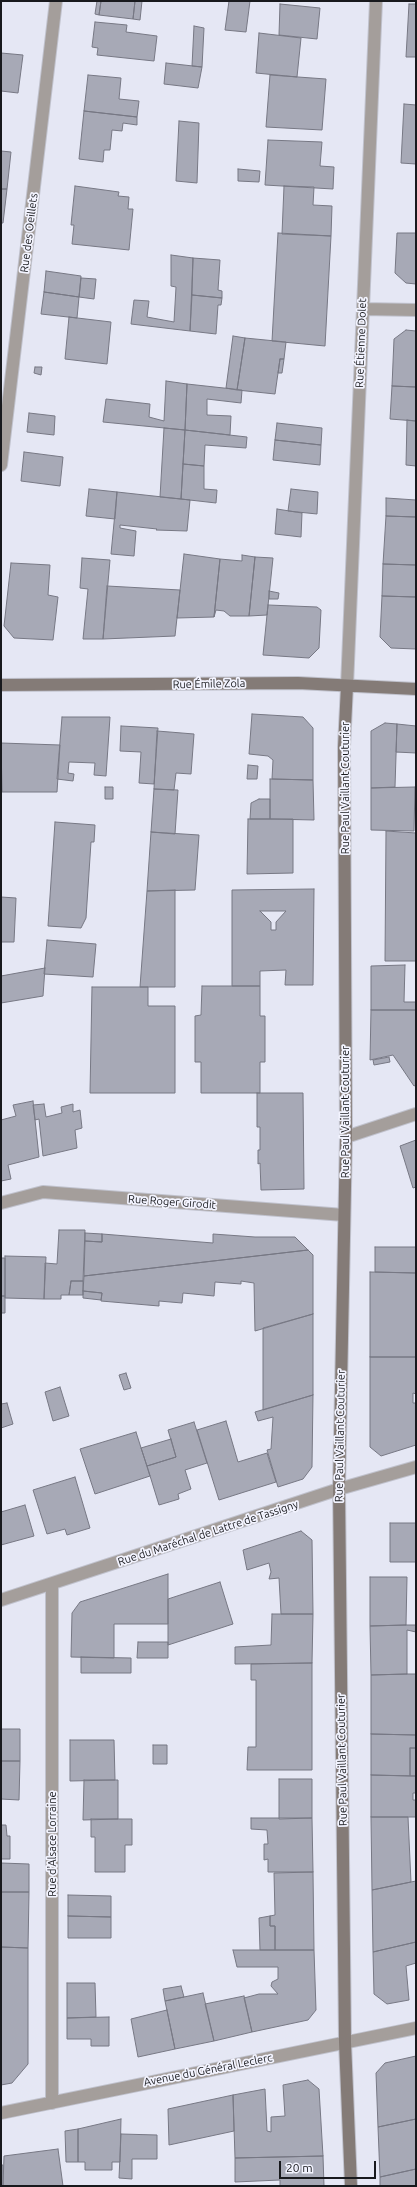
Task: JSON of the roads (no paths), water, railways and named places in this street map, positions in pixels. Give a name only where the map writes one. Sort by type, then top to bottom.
[{"type":"street","name":"Rue des Oeillets","points":[[1,466],[56,1]]},
{"type":"street","name":"Rue Étienne Dolet","points":[[347,686],[376,1]]},
{"type":"street","points":[[363,309],[416,310]]},
{"type":"street","name":"Rue Émile Zola","points":[[1,685],[237,683],[416,689]]},
{"type":"street","name":"Rue Paul Vaillant Couturier","points":[[347,686],[344,747],[346,1137],[339,1489],[345,2042],[351,2186]]},
{"type":"street","points":[[346,1137],[416,1114]]},
{"type":"street","name":"Rue Roger Girodit","points":[[1,1202],[43,1192],[344,1215]]},
{"type":"street","name":"Rue du Maréchal de Lattre de Tassigny","points":[[1,1600],[52,1585],[339,1489],[416,1467]]},
{"type":"street","name":"Rue d'Alsace Lorraine","points":[[52,1585],[52,2103]]},
{"type":"street","name":"Avenue du Général Leclerc","points":[[1,2113],[416,2028]]}]
